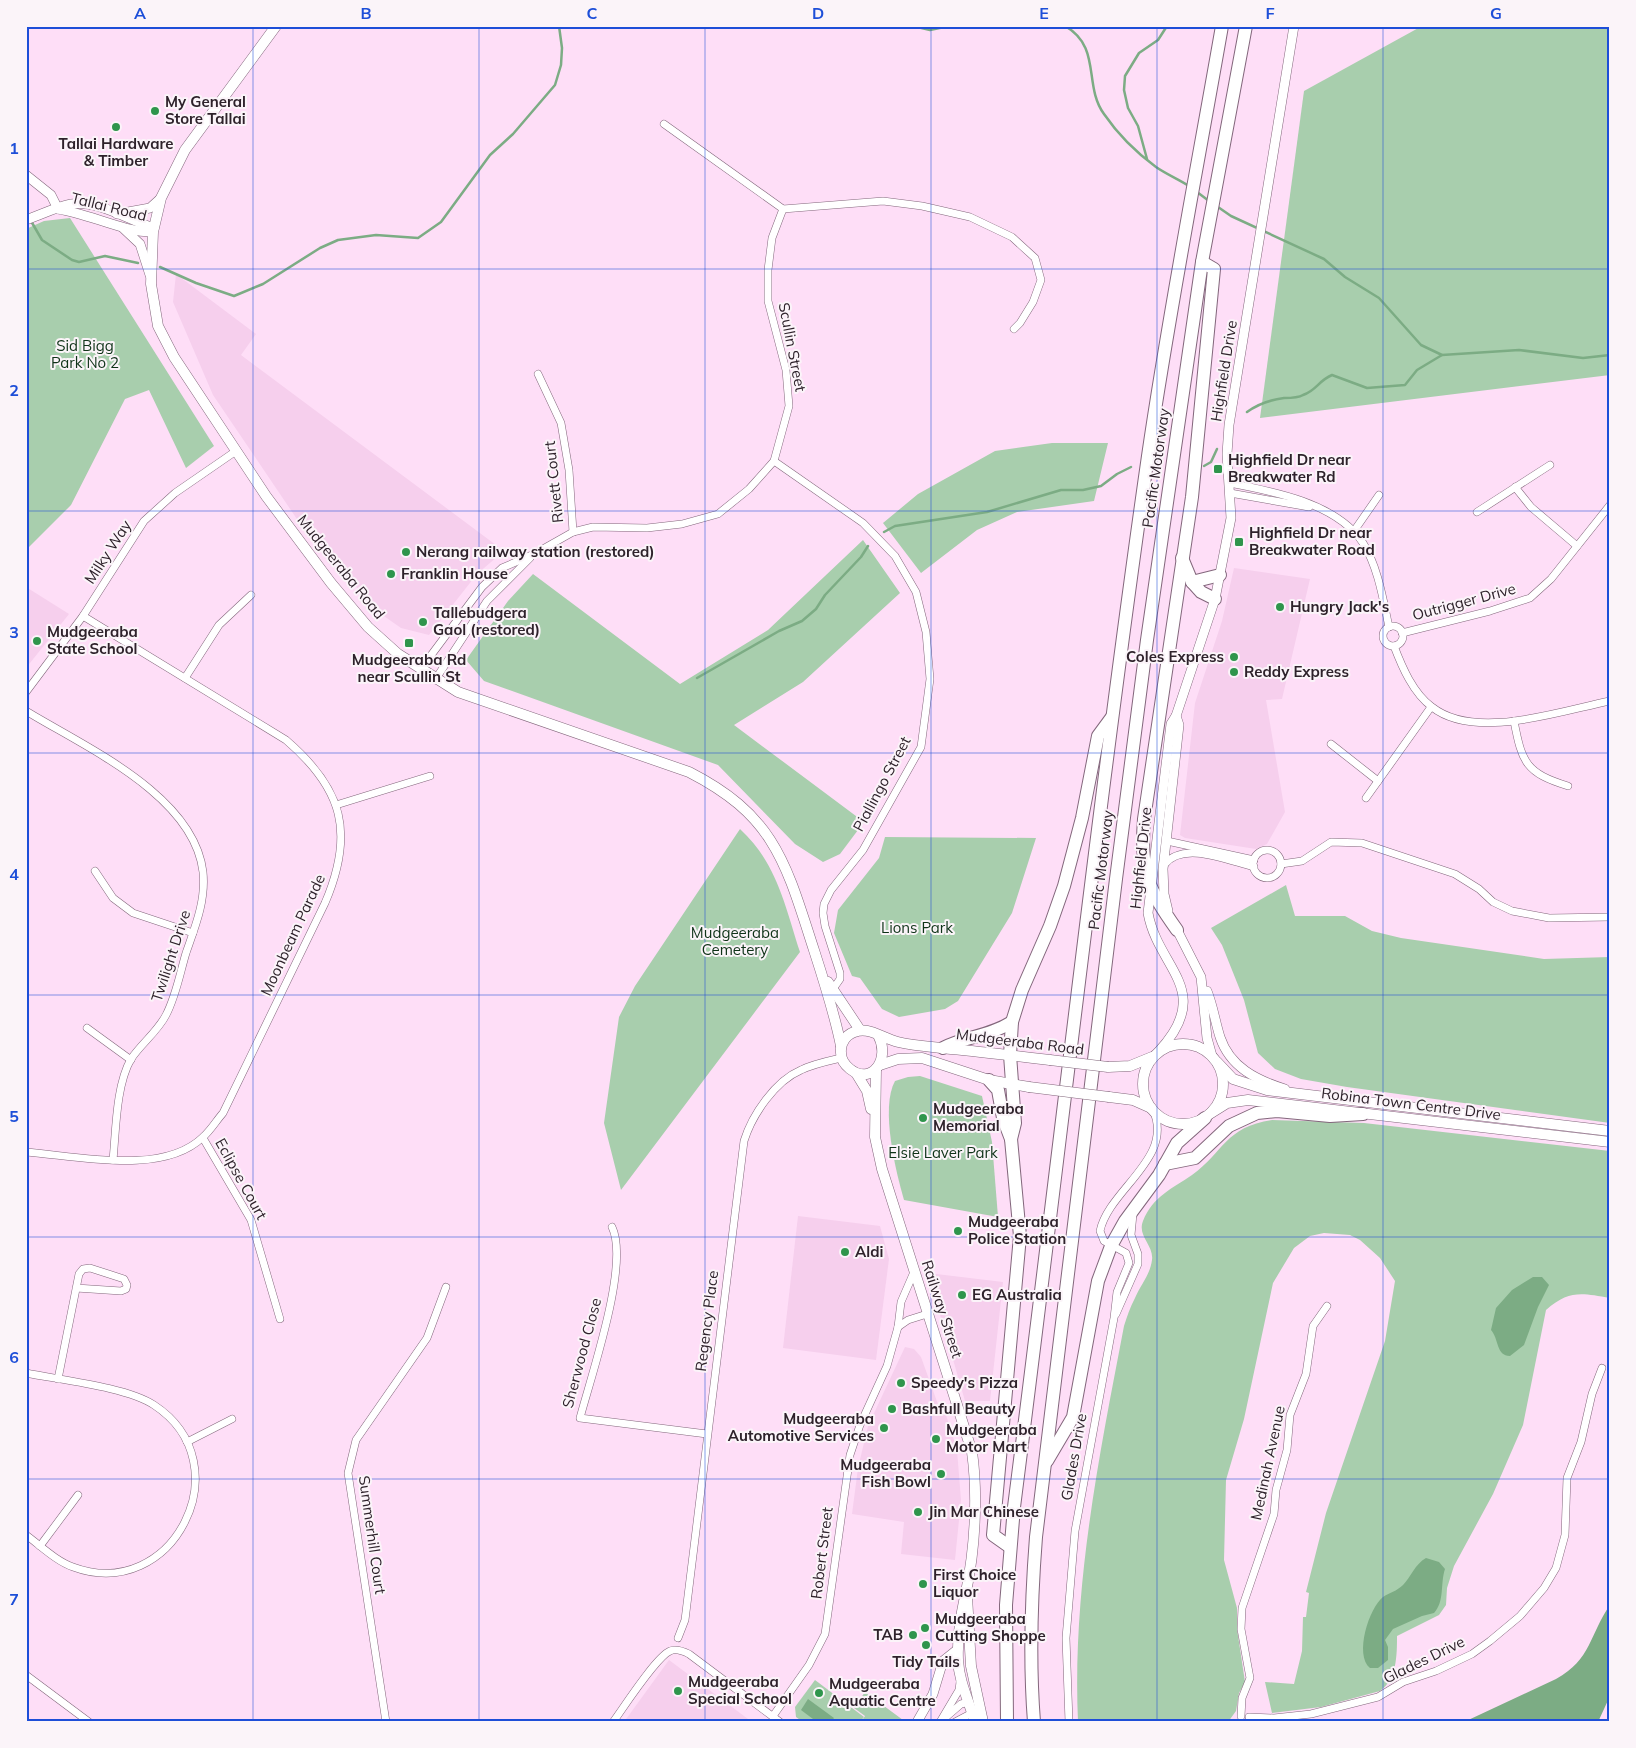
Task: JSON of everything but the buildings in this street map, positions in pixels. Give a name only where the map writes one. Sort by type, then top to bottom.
[{"type":"highway","name":"Pacific Motorway","points":[[1007,1722],[1005,1662],[1010,1547],[1113,716],[1148,454],[1189,206],[1222,26]]},
{"type":"highway","name":"Pacific Motorway","points":[[1034,1722],[1030,1663],[1030,1609],[1044,1465],[1120,850],[1202,262],[1246,26]]},
{"type":"highway","points":[[1177,930],[1149,886],[1143,857],[1144,819],[1192,497],[1214,269],[1202,262]]},
{"type":"highway","points":[[1182,558],[1192,582],[1202,592],[1215,598]]},
{"type":"highway","points":[[1192,582],[1220,575]]},
{"type":"highway","points":[[1011,1139],[1015,1123],[1010,1056],[1012,1022],[1022,990],[1050,926],[1064,886],[1082,818],[1098,736],[1113,716]]},
{"type":"highway","points":[[942,1048],[954,1042],[995,1032],[1012,1022]]},
{"type":"highway","points":[[988,1080],[998,1090],[1003,1118],[1011,1139],[1020,1216],[1019,1258],[993,1535],[1010,1547]]},
{"type":"highway","points":[[1165,1164],[1195,1158],[1229,1126],[1257,1113],[1281,1111],[1330,1116],[1363,1114]]},
{"type":"highway","points":[[1044,1465],[1073,1416],[1098,1281],[1111,1246],[1135,1206],[1179,1141],[1208,1115]]},
{"type":"main road","name":"Mudgeeraba Road","points":[[276,26],[185,150],[161,198],[153,230],[150,275],[152,299],[162,334],[184,373],[266,496],[331,583],[368,627],[420,670],[458,692],[486,704],[667,763],[713,785],[754,819],[774,844],[787,868],[835,1012],[841,1046]]},
{"type":"main road","name":"Mudgeeraba Road","points":[[823,975],[860,1030]]},
{"type":"main road","points":[[878,1067],[884,1051],[878,1035],[860,1030],[848,1035],[841,1046],[842,1058],[850,1069],[856,1073],[870,1072],[898,1059],[922,1058],[988,1080],[1013,1085],[1134,1100],[1152,1109],[1166,1120],[1190,1124],[1208,1115],[1219,1102],[1223,1089],[1223,1078],[1214,1059],[1202,1049],[1190,1044],[1174,1044],[1158,1052],[1148,1064],[1143,1080],[1144,1095],[1152,1109]]},
{"type":"main road","name":"Mudgeeraba Road","points":[[878,1035],[898,1042],[1108,1067],[1135,1065],[1158,1052]]},
{"type":"main road","name":"Robina Town Centre Drive","points":[[1214,1059],[1228,1076],[1243,1084],[1266,1090],[1610,1131]]},
{"type":"main road","name":"Railway Street","points":[[875,1125],[878,1067]]},
{"type":"main road","name":"Railway Street","points":[[856,1073],[867,1091],[882,1169],[972,1452],[976,1494],[966,1592],[960,1611],[958,1649],[960,1679],[969,1702]]},
{"type":"main road","name":"Robina Town Centre Drive","points":[[1208,1115],[1223,1104],[1242,1100],[1610,1142]]},
{"type":"main road","name":"Railway Street","points":[[966,1592],[976,1713],[982,1722]]},
{"type":"main road","points":[[969,1702],[976,1713]]},
{"type":"street","name":"Highfield Drive","points":[[1158,1052],[1179,1024],[1182,993],[1177,974],[1150,924],[1147,909],[1149,886],[1171,724],[1176,716],[1215,598],[1232,518],[1227,454],[1229,425],[1294,26]]},
{"type":"street","points":[[664,124],[783,208],[883,201],[970,216],[1012,237],[1036,258],[1041,280],[1033,302],[1014,329]]},
{"type":"street","name":"Tallai Road","points":[[26,175],[51,195],[58,209]]},
{"type":"street","points":[[117,214],[150,208],[161,198]]},
{"type":"street","name":"Tallai Road","points":[[58,209],[69,204],[78,204],[117,214],[153,230]]},
{"type":"street","name":"Scullin Street","points":[[420,670],[482,587],[502,568],[534,554],[573,532],[593,527],[647,528],[682,524],[718,514],[749,489],[774,461],[789,406],[786,370],[768,301],[768,270],[772,238],[783,208]]},
{"type":"street","points":[[26,220],[58,209]]},
{"type":"street","name":"Tallai Road","points":[[58,209],[85,214],[138,231],[153,230]]},
{"type":"street","points":[[117,225],[140,244],[150,275]]},
{"type":"street","name":"Rivett Court","points":[[538,374],[561,423],[569,470],[573,532]]},
{"type":"street","name":"Milky Way","points":[[26,692],[83,616],[144,521],[176,493],[236,451]]},
{"type":"street","name":"Piallingo Street","points":[[774,461],[863,523],[895,556],[916,592],[926,632],[930,679],[921,747],[863,850],[831,890],[824,904],[825,926],[840,974],[840,979],[833,989]]},
{"type":"street","points":[[1477,512],[1550,465]]},
{"type":"street","points":[[1229,483],[1288,494],[1317,508],[1354,531],[1363,544],[1374,569],[1389,627]]},
{"type":"street","points":[[1515,487],[1531,507],[1577,546]]},
{"type":"street","points":[[1230,493],[1317,508]]},
{"type":"street","points":[[1354,531],[1379,495]]},
{"type":"street","name":"Outrigger Drive","points":[[1402,633],[1490,611],[1530,598],[1551,579],[1610,506]]},
{"type":"street","name":"Scullin Street","points":[[435,680],[487,601],[534,554]]},
{"type":"street","points":[[185,678],[218,625],[251,595]]},
{"type":"street","name":"Moonbeam Parade","points":[[26,1152],[140,1162],[160,1159],[180,1152],[203,1138],[222,1113],[336,876],[342,840],[336,805],[326,781],[316,768],[286,740],[83,616]]},
{"type":"street","points":[[1389,627],[1398,628],[1402,633],[1401,641],[1394,646],[1388,645],[1384,639],[1384,633],[1389,627]]},
{"type":"street","points":[[1394,646],[1402,667],[1431,707],[1451,718],[1477,724],[1514,721],[1610,701]]},
{"type":"street","points":[[1366,798],[1431,707]]},
{"type":"street","name":"Twilight Drive","points":[[26,711],[120,768],[157,795],[179,819],[194,843],[203,872],[201,912],[192,933],[166,1015],[131,1060],[122,1083],[112,1160]]},
{"type":"street","name":"Highfield Drive","points":[[1176,716],[1179,725],[1164,864],[1165,900],[1177,930],[1201,977],[1207,1038],[1214,1059]]},
{"type":"street","points":[[1514,721],[1520,752],[1530,767],[1545,779],[1568,786]]},
{"type":"street","points":[[1331,744],[1378,781]]},
{"type":"street","points":[[336,805],[430,776]]},
{"type":"street","points":[[1154,852],[1167,841],[1254,864],[1259,874],[1268,877],[1277,874],[1281,864],[1277,854],[1271,850],[1262,851],[1254,864]]},
{"type":"street","points":[[1281,864],[1302,861],[1331,842],[1362,843],[1455,874],[1478,889],[1493,902],[1512,911],[1549,918],[1610,917]]},
{"type":"street","points":[[1164,864],[1175,856],[1187,853],[1254,864]]},
{"type":"street","points":[[95,871],[113,898],[133,913],[192,933]]},
{"type":"street","points":[[1201,977],[1210,997],[1224,1045],[1235,1062],[1255,1078],[1304,1095]]},
{"type":"street","points":[[86,1028],[131,1060]]},
{"type":"street","name":"Regency Place","points":[[678,1638],[684,1620],[742,1149],[746,1133],[784,1081],[800,1070],[842,1058]]},
{"type":"street","points":[[1111,1246],[1102,1239],[1100,1228],[1154,1146],[1157,1126],[1152,1109]]},
{"type":"street","name":"Eclipse Court","points":[[203,1138],[251,1220],[280,1320]]},
{"type":"street","name":"Glades Drive","points":[[1114,1318],[1138,1262],[1130,1233],[1135,1206]]},
{"type":"street","name":"Sherwood Close","points":[[612,1227],[616,1234],[617,1251],[613,1290],[580,1418],[707,1434]]},
{"type":"street","name":"Glades Drive","points":[[1069,1722],[1066,1638],[1075,1531],[1114,1318],[1117,1292],[1129,1261],[1126,1253],[1111,1246]]},
{"type":"street","points":[[58,1379],[76,1288],[80,1272],[86,1268],[124,1279],[127,1285],[126,1289],[121,1292],[76,1288]]},
{"type":"street","name":"Robert Street","points":[[773,1716],[810,1665],[825,1634],[850,1455],[860,1425],[887,1366],[898,1327],[901,1302],[914,1272]]},
{"type":"street","name":"Summerhill Court","points":[[386,1722],[348,1473],[356,1440],[427,1338],[446,1287]]},
{"type":"street","name":"Medinah Avenue","points":[[1248,1718],[1242,1698],[1250,1678],[1241,1629],[1242,1608],[1274,1514],[1276,1490],[1287,1450],[1290,1416],[1306,1374],[1313,1326],[1327,1306]]},
{"type":"street","points":[[898,1327],[908,1320],[927,1314]]},
{"type":"street","name":"Glades Drive","points":[[1248,1718],[1271,1720],[1328,1710],[1378,1697],[1403,1682],[1436,1671],[1472,1654],[1490,1641],[1532,1603],[1556,1568],[1562,1548],[1565,1535],[1567,1478],[1580,1442],[1592,1394],[1602,1368]]},
{"type":"street","points":[[26,1373],[127,1393],[147,1401],[174,1421],[187,1442],[195,1467],[194,1500],[184,1527],[162,1552],[129,1569],[101,1572],[73,1567],[26,1536]]},
{"type":"street","points":[[187,1442],[232,1419]]},
{"type":"street","points":[[40,1546],[78,1495]]},
{"type":"street","points":[[917,1722],[933,1694],[943,1661],[958,1649]]},
{"type":"street","points":[[613,1722],[663,1656],[670,1651],[677,1650],[689,1654],[780,1722]]},
{"type":"street","points":[[26,1675],[89,1722]]},
{"type":"street","name":"Railway Street","points":[[941,1722],[959,1690],[960,1679]]},
{"type":"street","name":"Railway Street","points":[[941,1722],[958,1706],[969,1702]]},
{"type":"street","points":[[955,1722],[976,1713]]},
{"type":"street","points":[[1234,1722],[1248,1718]]},
{"type":"shaded area","points":[[176,274],[256,334],[241,355],[504,551],[477,574],[429,635],[401,628],[381,614],[305,531],[213,395],[173,302]]},
{"type":"shaded area","points":[[1234,568],[1310,579],[1282,699],[1266,700],[1285,812],[1267,844],[1256,849],[1185,838],[1180,835],[1195,703],[1222,621]]},
{"type":"shaded area","name":"Mudgeeraba State School","points":[[26,587],[69,614],[26,668]]},
{"type":"shaded area","points":[[798,1216],[880,1226],[889,1259],[876,1360],[783,1348]]},
{"type":"shaded area","points":[[928,1273],[1003,1282],[990,1401],[965,1401]]},
{"type":"shaded area","points":[[1533,1277],[1542,1277],[1549,1285],[1538,1307],[1524,1345],[1510,1356],[1505,1355],[1500,1350],[1491,1330],[1496,1308],[1512,1290]]},
{"type":"shaded area","points":[[905,1347],[914,1349],[921,1357],[940,1410],[946,1415],[957,1450],[961,1500],[955,1560],[901,1554],[904,1522],[852,1514],[858,1468],[868,1426]]},
{"type":"shaded area","points":[[1426,1558],[1439,1562],[1445,1569],[1440,1603],[1434,1613],[1422,1616],[1393,1629],[1385,1640],[1388,1647],[1388,1660],[1378,1668],[1370,1668],[1365,1662],[1363,1643],[1373,1611],[1383,1597],[1403,1585]]},
{"type":"shaded area","points":[[1610,1605],[1610,1696],[1598,1722],[1464,1722],[1556,1679],[1568,1671],[1577,1663],[1589,1646]]},
{"type":"shaded area","name":"Mudgeeraba Special School","points":[[669,1660],[752,1722],[624,1722]]},
{"type":"shaded area","points":[[808,1699],[834,1718],[831,1722],[817,1722],[801,1710]]},
{"type":"green space","points":[[1422,26],[1610,26],[1610,375],[1260,418],[1304,91]]},
{"type":"green space","name":"Sid Bigg Park No 2","points":[[70,218],[214,446],[186,468],[149,390],[125,399],[71,505],[26,550],[26,229],[44,221]]},
{"type":"green space","points":[[1052,443],[1108,443],[1094,501],[1017,512],[977,530],[921,573],[883,523],[918,494],[995,451]]},
{"type":"green space","points":[[863,540],[900,593],[803,682],[734,725],[864,822],[840,854],[823,862],[795,844],[718,765],[484,681],[466,660],[508,601],[533,574],[680,684],[768,630]]},
{"type":"green space","name":"Mudgeeraba Cemetery","points":[[740,829],[753,842],[771,871],[784,902],[800,952],[621,1190],[604,1123],[619,1017],[635,986]]},
{"type":"green space","name":"Lions Park","points":[[885,837],[1036,838],[1012,913],[958,1001],[945,1009],[899,1017],[882,1009],[860,978],[852,976],[834,933],[838,910],[879,858]]},
{"type":"green space","points":[[1286,885],[1295,916],[1345,916],[1372,931],[1401,938],[1544,959],[1610,957],[1610,1123],[1347,1087],[1301,1079],[1275,1069],[1258,1053],[1244,1000],[1222,945],[1211,928]]},
{"type":"green space","name":"Elsie Laver Park","points":[[920,1076],[982,1096],[992,1142],[998,1217],[904,1200],[891,1140],[889,1107],[895,1081]]},
{"type":"green space","points":[[1272,1120],[1364,1123],[1610,1151],[1610,1298],[1583,1294],[1569,1296],[1546,1310],[1523,1425],[1493,1494],[1454,1566],[1447,1588],[1446,1605],[1439,1615],[1397,1636],[1395,1666],[1386,1686],[1380,1691],[1321,1707],[1272,1713],[1265,1682],[1294,1684],[1302,1651],[1303,1617],[1306,1617],[1309,1593],[1306,1592],[1326,1513],[1385,1341],[1395,1281],[1380,1258],[1360,1240],[1350,1235],[1324,1233],[1310,1236],[1294,1248],[1273,1283],[1244,1419],[1226,1480],[1224,1560],[1237,1608],[1237,1629],[1245,1682],[1239,1693],[1236,1711],[1228,1722],[1078,1722],[1079,1622],[1089,1523],[1105,1424],[1124,1326],[1152,1260],[1151,1250],[1142,1231],[1143,1221],[1147,1212],[1158,1199],[1203,1166],[1234,1134],[1256,1123]]},
{"type":"green space","name":"Mudgeeraba Aquatic Centre","points":[[815,1680],[864,1717],[860,1722],[803,1722],[796,1717],[795,1707]]},
{"type":"green space","points":[[865,1692],[903,1720],[901,1722],[861,1722],[865,1716],[854,1708]]},
{"type":"waterway","points":[[160,267],[196,283],[234,296],[263,284],[320,248],[338,240],[376,235],[418,238],[441,222],[490,155],[513,134],[555,85],[561,65],[562,48],[559,26]]},
{"type":"waterway","points":[[913,26],[930,30],[949,26]]},
{"type":"waterway","points":[[1065,26],[1084,45],[1088,55],[1094,91],[1098,103],[1109,121],[1128,142],[1160,170],[1189,186]]},
{"type":"waterway","points":[[1147,159],[1138,126],[1128,108],[1124,90],[1125,76],[1139,53],[1158,40],[1167,26]]},
{"type":"waterway","points":[[1197,192],[1209,201]]},
{"type":"waterway","points":[[1218,207],[1231,216],[1324,259],[1345,277],[1379,298],[1421,345],[1442,355],[1519,350],[1583,358],[1610,355]]},
{"type":"waterway","points":[[31,221],[42,240],[72,260],[79,262],[105,256],[138,263]]},
{"type":"waterway","points":[[1247,412],[1269,401],[1301,396],[1332,375],[1367,388],[1405,385],[1417,370],[1442,355]]},
{"type":"waterway","points":[[1204,466],[1211,462],[1217,449]]},
{"type":"waterway","points":[[884,532],[895,526],[987,512],[1061,490],[1083,490],[1101,486],[1117,474],[1131,467]]},
{"type":"waterway","points":[[697,678],[779,631],[802,621],[816,609],[825,595],[861,557],[868,546]]},
{"type":"place","name":"My General Store Tallai","points":[[155,111]]},
{"type":"place","name":"Tallai Hardware & Timber","points":[[116,127]]},
{"type":"place","name":"Highfield Dr near Breakwater Rd","points":[[1218,469]]},
{"type":"place","name":"Highfield Dr near Breakwater Road","points":[[1239,542]]},
{"type":"place","name":"Nerang railway station (restored)","points":[[406,552]]},
{"type":"place","name":"Franklin House","points":[[391,574]]},
{"type":"place","name":"Hungry Jack's","points":[[1280,607]]},
{"type":"place","name":"Tallebudgera Gaol (restored)","points":[[423,622]]},
{"type":"place","name":"Mudgeeraba State School","points":[[37,641]]},
{"type":"place","name":"Mudgeeraba Rd near Scullin St","points":[[409,643]]},
{"type":"place","name":"Coles Express","points":[[1234,657]]},
{"type":"place","name":"Reddy Express","points":[[1234,672]]},
{"type":"place","name":"Mudgeeraba Memorial","points":[[923,1118]]},
{"type":"place","name":"Mudgeeraba Police Station","points":[[958,1231]]},
{"type":"place","name":"Aldi","points":[[845,1252]]},
{"type":"place","name":"EG Australia","points":[[962,1295]]},
{"type":"place","name":"Speedy's Pizza","points":[[901,1383]]},
{"type":"place","name":"Bashfull Beauty","points":[[892,1409]]},
{"type":"place","name":"Mudgeeraba Automotive Services","points":[[884,1428]]},
{"type":"place","name":"Mudgeeraba Motor Mart","points":[[936,1439]]},
{"type":"place","name":"Mudgeeraba Fish Bowl","points":[[941,1474]]},
{"type":"place","name":"Jin Mar Chinese","points":[[918,1512]]},
{"type":"place","name":"First Choice Liquor","points":[[923,1584]]},
{"type":"place","name":"Mudgeeraba Cutting Shoppe","points":[[925,1628]]},
{"type":"place","name":"TAB","points":[[913,1635]]},
{"type":"place","name":"Tidy Tails","points":[[926,1645]]},
{"type":"place","name":"Mudgeeraba Special School","points":[[678,1691]]},
{"type":"place","name":"Mudgeeraba Aquatic Centre","points":[[819,1693]]}]
